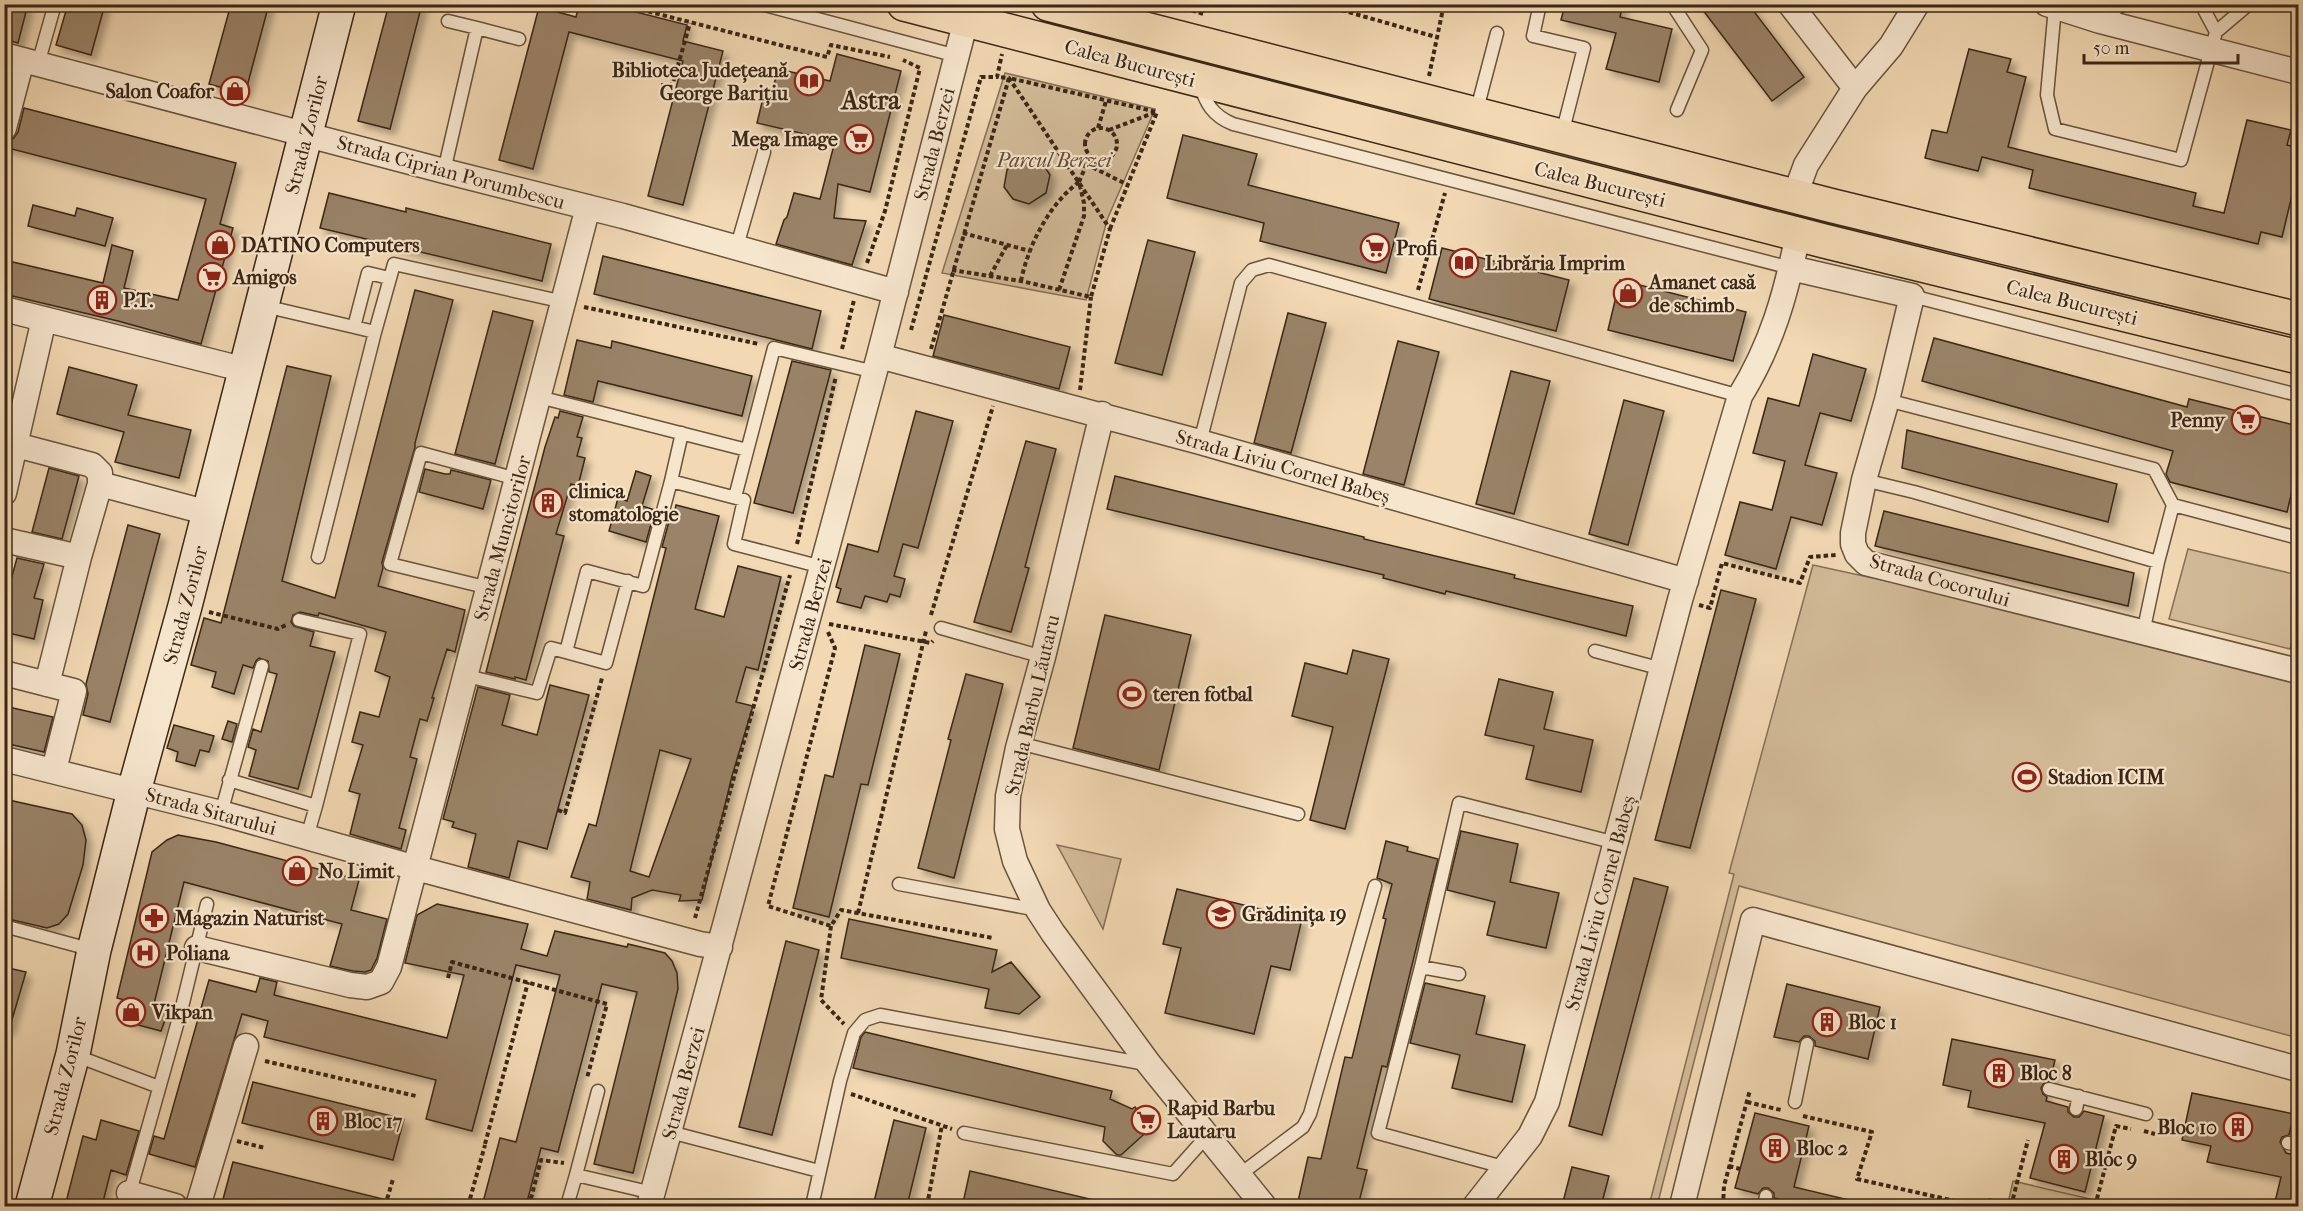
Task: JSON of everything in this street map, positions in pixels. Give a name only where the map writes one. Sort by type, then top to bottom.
[{"type":"main road","name":"Calea București","points":[[904,4],[1798,234],[2298,357]]},
{"type":"main road","name":"Calea București","points":[[1048,4],[1795,195],[2298,319]]},
{"type":"street","points":[[1790,4],[1855,88]]},
{"type":"street","points":[[1795,195],[1806,165],[1855,88],[1891,46],[1917,4]]},
{"type":"street","name":"Strada Zorilor","points":[[33,1206],[73,1054],[94,951],[134,791],[263,306],[338,6]]},
{"type":"street","points":[[2051,6],[2214,41],[2298,72]]},
{"type":"street","name":"Strada Berzei","points":[[651,1200],[877,364],[966,20]]},
{"type":"street","points":[[4,128],[21,60]]},
{"type":"street","name":"Strada Ciprian Porumbescu","points":[[21,60],[737,246],[896,292]]},
{"type":"street","name":"Strada Muncitorilor","points":[[416,868],[588,207]]},
{"type":"street","name":"Strada Liviu Cornel Babeș","points":[[1475,1206],[1530,1136],[1547,1102],[1683,590],[1740,396],[1756,371],[1771,337],[1791,268],[1798,234]]},
{"type":"street","points":[[1791,268],[1912,296]]},
{"type":"street","name":"Strada Cocorului","points":[[1912,296],[1887,400],[1864,480],[1853,533],[1853,544],[1857,554],[1866,563],[2298,671]]},
{"type":"street","points":[[4,309],[246,370]]},
{"type":"street","points":[[4,493],[44,319]]},
{"type":"street","name":"Strada Liviu Cornel Babeș","points":[[877,364],[926,368],[1102,414],[1683,590]]},
{"type":"street","name":"Strada Barbu Lăutaru","points":[[1102,414],[1043,657],[1019,743],[1008,796],[1007,829],[1015,861],[1038,910],[1149,1064],[1264,1206]]},
{"type":"street","points":[[16,445],[92,465],[100,473],[100,484],[47,684]]},
{"type":"street","points":[[100,484],[209,513]]},
{"type":"street","points":[[4,540],[79,557]]},
{"type":"street","points":[[4,673],[74,691],[54,770]]},
{"type":"street","name":"Strada Sitarului","points":[[4,759],[221,813],[700,944],[720,946]]},
{"type":"street","points":[[197,948],[350,985],[367,987],[381,982],[389,968],[416,868]]},
{"type":"street","points":[[1682,1206],[1753,920],[2298,1069]]},
{"type":"street","points":[[198,1206],[245,1051]]},
{"type":"street","points":[[128,1200],[175,1206]]},
{"type":"lane","points":[[21,60],[55,4]]},
{"type":"lane","points":[[761,4],[957,56]]},
{"type":"lane","points":[[1540,4],[1533,36],[1584,48],[1562,135]]},
{"type":"lane","points":[[1672,4],[1702,50],[1677,110]]},
{"type":"lane","points":[[2090,13],[2123,4]]},
{"type":"lane","points":[[2201,4],[2214,41]]},
{"type":"lane","points":[[2051,6],[2047,95],[2055,129],[2181,160],[2214,41],[2248,4]]},
{"type":"lane","points":[[448,21],[519,39]]},
{"type":"lane","points":[[444,171],[477,28]]},
{"type":"lane","points":[[1476,114],[1497,33]]},
{"type":"lane","points":[[1200,82],[1209,107],[1222,120],[1791,268]]},
{"type":"lane","points":[[737,246],[764,152]]},
{"type":"lane","points":[[318,557],[394,264],[564,302]]},
{"type":"lane","points":[[1200,442],[1241,283],[1252,270],[1269,265],[1740,396]]},
{"type":"lane","points":[[354,327],[368,273],[389,278]]},
{"type":"lane","points":[[1912,296],[2298,395]]},
{"type":"lane","points":[[263,306],[375,332]]},
{"type":"lane","points":[[735,497],[774,348],[839,363],[877,364]]},
{"type":"lane","points":[[539,397],[747,450]]},
{"type":"lane","points":[[1887,400],[2154,469],[2173,506],[2143,633]]},
{"type":"lane","points":[[566,652],[587,571],[643,586],[682,434]]},
{"type":"lane","points":[[489,588],[390,564],[421,453],[518,479]]},
{"type":"lane","points":[[1864,480],[1914,492],[2158,562]]},
{"type":"lane","points":[[671,481],[744,500],[734,544],[822,567]]},
{"type":"lane","points":[[2173,506],[2298,538]]},
{"type":"lane","points":[[466,676],[537,693],[551,648],[606,663],[628,581]]},
{"type":"lane","points":[[299,620],[360,634],[307,837]]},
{"type":"lane","points":[[942,628],[1043,657]]},
{"type":"lane","points":[[1595,651],[1662,669]]},
{"type":"lane","points":[[221,813],[262,666]]},
{"type":"lane","points":[[1019,743],[1298,814]]},
{"type":"lane","points":[[229,780],[316,806]]},
{"type":"lane","points":[[1507,1168],[1378,1133],[1421,967],[1459,803],[1616,843]]},
{"type":"lane","points":[[899,885],[1038,910]]},
{"type":"lane","points":[[1238,1176],[1303,1127],[1310,1114],[1374,886]]},
{"type":"lane","points":[[128,1200],[207,904]]},
{"type":"lane","points":[[4,926],[94,951]]},
{"type":"lane","points":[[1421,967],[1459,974]]},
{"type":"lane","points":[[812,1206],[854,1033],[865,1020],[880,1015],[1149,1064]]},
{"type":"lane","points":[[1795,1102],[1807,1044]]},
{"type":"lane","points":[[73,1054],[159,1087]]},
{"type":"lane","points":[[2049,1089],[2146,1113]]},
{"type":"lane","points":[[567,1206],[598,1091]]},
{"type":"lane","points":[[2076,1109],[2079,1096]]},
{"type":"lane","points":[[669,1132],[819,1171]]},
{"type":"lane","points":[[964,1133],[1173,1174],[1206,1137]]},
{"type":"lane","points":[[576,1175],[651,1200]]},
{"type":"path","points":[[619,4],[827,57],[831,45],[904,60],[927,69]]},
{"type":"path","points":[[1320,4],[1436,37],[1444,4]]},
{"type":"path","points":[[661,85],[669,86],[673,83],[690,22]]},
{"type":"path","points":[[997,77],[1008,30]]},
{"type":"path","points":[[865,270],[885,211],[920,68]]},
{"type":"path","points":[[910,333],[981,77],[1009,78],[1157,112]]},
{"type":"path","points":[[1009,78],[1110,229]]},
{"type":"path","points":[[926,368],[952,270],[1009,78]]},
{"type":"path","points":[[1106,100],[1098,128],[1086,137],[1085,147],[1090,156],[1099,160],[1109,158],[1113,154],[1116,149],[1116,139],[1109,130]]},
{"type":"path","points":[[1098,128],[1109,130],[1157,112]]},
{"type":"path","points":[[1078,408],[1091,297],[1110,229],[1157,112]]},
{"type":"path","points":[[1021,281],[1030,251],[1057,205],[1079,182],[1090,156]]},
{"type":"path","points":[[1086,164],[1128,185]]},
{"type":"path","points":[[1414,305],[1449,180]]},
{"type":"path","points":[[1059,290],[1084,216],[1079,182]]},
{"type":"path","points":[[963,233],[1030,251]]},
{"type":"path","points":[[990,276],[1007,245]]},
{"type":"path","points":[[952,270],[1021,281],[1091,297]]},
{"type":"path","points":[[695,918],[793,560],[854,298]]},
{"type":"path","points":[[564,302],[774,348]]},
{"type":"path","points":[[930,619],[996,395]]},
{"type":"path","points":[[1683,590],[1710,608],[1722,563],[1800,584],[1810,557],[1857,554]]},
{"type":"path","points":[[185,606],[278,629],[299,620]]},
{"type":"path","points":[[831,926],[768,906],[835,648],[823,623],[931,643],[942,628]]},
{"type":"path","points":[[858,913],[926,630]]},
{"type":"path","points":[[558,810],[565,813],[606,663]]},
{"type":"path","points":[[579,733],[586,736]]},
{"type":"path","points":[[854,1033],[821,1000],[831,926],[841,910],[993,938]]},
{"type":"path","points":[[448,978],[452,962],[607,1004]]},
{"type":"path","points":[[468,1206],[528,982]]},
{"type":"path","points":[[245,1051],[416,1096]]},
{"type":"path","points":[[839,1090],[964,1133]]},
{"type":"path","points":[[1723,1206],[1724,1186],[1750,1090]]},
{"type":"path","points":[[1747,1102],[1872,1132],[1857,1179],[1977,1206]]},
{"type":"path","points":[[927,1206],[942,1125]]},
{"type":"path","points":[[2095,1206],[2116,1126],[2133,1129]]},
{"type":"path","points":[[2141,1131],[2155,1134]]},
{"type":"path","points":[[2011,1206],[2028,1140]]},
{"type":"path","points":[[529,1206],[541,1160],[564,1164],[565,1160]]},
{"type":"path","points":[[1730,1166],[1740,1169]]},
{"type":"path","points":[[385,1206],[393,1179]]},
{"type":"green space","name":"Parcul Berzei","points":[[1005,73],[1155,109],[1107,220],[1086,300],[942,273]]},
{"type":"green space","points":[[2188,549],[2298,575],[2298,619],[2290,649],[2169,619]]},
{"type":"green space","name":"Stadion ICIM","points":[[1813,565],[2001,606],[2298,682],[2298,1038],[1739,886],[1657,1206],[1649,1206],[1734,874],[1729,873]]},
{"type":"green space","points":[[1057,845],[1121,859],[1103,929]]},
{"type":"green space","points":[[2013,1181],[2099,1201],[2098,1206],[1987,1206],[1989,1199],[2008,1203]]},
{"type":"building","points":[[4,4],[28,4],[18,43],[4,39]]},
{"type":"building","points":[[68,4],[105,4],[91,55],[56,45]]},
{"type":"building","points":[[231,4],[269,4],[245,94],[209,84]]},
{"type":"building","points":[[389,4],[422,4],[390,129],[358,121]]},
{"type":"building","points":[[579,4],[605,4],[687,25],[683,41],[723,51],[683,205],[648,196],[683,61],[569,32],[533,169],[499,160],[539,7],[576,17]]},
{"type":"building","points":[[1565,4],[1623,4],[1620,17],[1672,29],[1659,82],[1606,69],[1616,33],[1561,20]]},
{"type":"building","points":[[1699,5],[1749,5],[1804,77],[1772,101]]},
{"type":"building","points":[[1969,49],[2011,59],[2007,72],[2026,77],[2008,147],[2196,193],[2193,206],[2224,213],[2247,120],[2291,130],[2287,145],[2298,148],[2298,170],[2282,237],[2261,232],[2258,244],[2029,188],[2033,170],[1982,157],[1978,171],[1925,158],[1932,130],[1947,133]]},
{"type":"building","points":[[837,54],[901,71],[870,192],[838,184],[834,218],[866,221],[852,265],[776,244],[794,193],[820,199],[835,141],[757,123],[764,94],[771,96],[778,69],[830,81]]},
{"type":"building","points":[[24,108],[236,163],[220,224],[233,228],[201,344],[118,321],[4,294],[4,260],[103,283],[112,245],[133,251],[124,288],[178,300],[206,199],[4,147],[5,142],[14,138],[18,132]]},
{"type":"building","points":[[1183,135],[1257,154],[1248,185],[1399,223],[1386,273],[1260,241],[1264,223],[1167,198]]},
{"type":"building","points":[[1021,157],[1041,161],[1050,175],[1046,193],[1029,204],[1013,199],[1004,187],[1007,170]]},
{"type":"building","points":[[329,193],[406,212],[406,208],[551,244],[542,281],[320,228]]},
{"type":"building","points":[[33,205],[75,216],[77,208],[113,218],[105,246],[28,226]]},
{"type":"building","points":[[1148,240],[1195,252],[1162,375],[1115,363]]},
{"type":"building","points":[[1442,248],[1569,280],[1556,331],[1429,299]]},
{"type":"building","points":[[603,256],[821,311],[812,349],[594,294]]},
{"type":"building","points":[[1620,280],[1746,312],[1733,361],[1608,330]]},
{"type":"building","points":[[415,290],[453,300],[382,562],[383,568],[378,586],[465,610],[455,652],[447,649],[427,721],[420,719],[410,757],[417,759],[399,828],[406,830],[401,849],[350,834],[360,794],[349,791],[363,745],[352,742],[360,712],[379,717],[390,677],[375,671],[386,632],[319,613],[318,616],[300,612],[293,615],[291,622],[294,626],[314,632],[310,646],[335,652],[298,789],[249,776],[256,750],[248,747],[253,729],[261,732],[277,674],[269,672],[268,661],[259,658],[253,668],[243,665],[234,694],[212,687],[216,672],[191,665],[204,618],[221,623],[287,366],[331,376],[282,581],[335,598]]},
{"type":"building","points":[[493,311],[533,321],[495,464],[455,454]]},
{"type":"building","points":[[1288,313],[1326,323],[1291,453],[1254,443]]},
{"type":"building","points":[[944,315],[1070,347],[1059,389],[933,356]]},
{"type":"building","points":[[1934,338],[2187,407],[2189,399],[2298,426],[2298,466],[2287,512],[2170,482],[2166,474],[2173,451],[1922,381]]},
{"type":"building","points":[[577,340],[611,348],[612,341],[752,376],[742,416],[598,381],[593,402],[564,395]]},
{"type":"building","points":[[1398,341],[1439,352],[1404,485],[1363,474]]},
{"type":"building","points":[[1813,354],[1866,369],[1851,421],[1820,413],[1805,465],[1837,473],[1822,525],[1791,517],[1776,569],[1725,555],[1740,502],[1772,510],[1785,461],[1753,453],[1768,398],[1799,406]]},
{"type":"building","points":[[792,361],[831,370],[793,513],[754,503]]},
{"type":"building","points":[[69,367],[137,385],[128,415],[191,430],[179,478],[115,462],[124,432],[57,414]]},
{"type":"building","points":[[1511,371],[1550,381],[1514,514],[1476,504]]},
{"type":"building","points":[[1624,400],[1664,411],[1628,545],[1589,534]]},
{"type":"building","points":[[560,411],[583,417],[577,437],[582,438],[577,456],[585,458],[578,486],[571,484],[556,534],[564,536],[526,680],[515,677],[515,679],[486,672],[545,447],[555,417],[558,418]]},
{"type":"building","points":[[916,411],[953,421],[918,548],[903,544],[894,576],[905,579],[900,597],[890,594],[887,602],[865,596],[861,608],[837,602],[841,589],[836,587],[848,544],[878,552]]},
{"type":"building","points":[[1907,430],[2117,484],[2108,522],[1902,468]]},
{"type":"building","points":[[1026,441],[1056,449],[1025,567],[1029,568],[1011,632],[974,622]]},
{"type":"building","points":[[49,468],[79,476],[62,539],[32,532]]},
{"type":"building","points":[[425,469],[445,474],[450,474],[451,470],[491,480],[483,509],[419,492]]},
{"type":"building","points":[[636,471],[651,476],[642,506],[655,510],[646,542],[609,531],[618,498],[627,501]]},
{"type":"building","points":[[1115,476],[1515,575],[1514,578],[1633,606],[1626,636],[1446,591],[1445,594],[1383,578],[1384,575],[1107,509]]},
{"type":"building","points":[[676,505],[719,516],[695,609],[724,617],[738,566],[781,577],[758,670],[746,667],[736,702],[753,706],[732,776],[702,900],[679,901],[681,895],[652,890],[632,898],[631,910],[587,899],[590,882],[571,877],[589,824],[596,826],[666,548],[662,547],[671,514],[674,515]],"holes":[[[660,750],[691,759],[649,877],[630,871]]]},
{"type":"building","points":[[1884,511],[2134,573],[2128,606],[1875,546]]},
{"type":"building","points":[[128,525],[160,534],[110,722],[83,715],[88,694],[86,684]]},
{"type":"building","points":[[17,558],[44,564],[34,598],[43,600],[34,639],[4,632],[4,590],[8,591]]},
{"type":"building","points":[[1721,590],[1756,599],[1690,848],[1655,840]]},
{"type":"building","name":"teren fotbal","points":[[1105,615],[1191,635],[1159,770],[1073,748]]},
{"type":"building","points":[[865,645],[900,654],[868,785],[861,784],[829,917],[793,908],[825,775],[833,777]]},
{"type":"building","points":[[1353,650],[1389,659],[1345,829],[1310,820],[1333,727],[1292,716],[1305,663],[1347,674]]},
{"type":"building","points":[[966,674],[1003,684],[954,878],[918,868],[951,740],[948,739]]},
{"type":"building","points":[[1499,679],[1553,692],[1544,729],[1593,740],[1581,792],[1526,779],[1534,746],[1485,735]]},
{"type":"building","points":[[550,685],[589,695],[547,849],[518,841],[509,878],[468,867],[476,834],[452,827],[454,822],[443,819],[478,687],[510,695],[502,725],[537,735]]},
{"type":"building","points":[[4,706],[53,717],[44,752],[4,743]]},
{"type":"building","points":[[228,721],[237,724],[232,742],[222,739]]},
{"type":"building","points":[[174,725],[214,736],[209,752],[200,750],[195,766],[176,761],[178,752],[167,748]]},
{"type":"building","points":[[4,799],[72,814],[82,825],[86,840],[83,865],[68,914],[59,924],[47,928],[4,918]]},
{"type":"building","points":[[1461,831],[1518,844],[1510,882],[1559,893],[1546,948],[1487,935],[1495,902],[1447,890]]},
{"type":"building","points":[[178,835],[216,842],[359,880],[351,910],[387,919],[377,958],[371,970],[353,971],[330,966],[342,924],[184,882],[153,1008],[168,1012],[161,1031],[127,1022],[132,1002],[117,998],[152,852],[167,840]]},
{"type":"building","points":[[1386,841],[1408,847],[1407,851],[1438,859],[1387,1067],[1382,1066],[1357,1168],[1367,1170],[1358,1206],[1297,1206],[1308,1157],[1321,1159],[1345,1057],[1352,1058],[1386,919],[1383,918],[1392,884],[1377,878]]},
{"type":"building","points":[[1634,878],[1668,887],[1602,1135],[1569,1126]]},
{"type":"building","points":[[1177,889],[1302,919],[1290,970],[1271,966],[1254,1034],[1165,1013],[1181,948],[1163,944]]},
{"type":"building","points":[[437,904],[528,924],[521,949],[547,956],[555,931],[665,953],[672,961],[677,973],[678,989],[633,1173],[594,1164],[637,992],[602,984],[558,1152],[541,1148],[526,1206],[482,1206],[500,1138],[516,1142],[560,975],[516,965],[472,1131],[426,1119],[436,1080],[264,1037],[268,1021],[242,1014],[195,1167],[149,1154],[154,1136],[164,1139],[209,980],[256,992],[260,978],[277,982],[274,995],[447,1038],[464,975],[405,963],[417,915]]},
{"type":"building","points":[[849,919],[997,950],[992,972],[1011,962],[1040,997],[1019,1014],[985,1008],[989,989],[841,958]]},
{"type":"building","points":[[786,941],[819,950],[772,1135],[739,1127]]},
{"type":"building","points":[[4,967],[26,972],[9,1030],[4,1029]]},
{"type":"building","points":[[1425,983],[1485,996],[1476,1034],[1525,1045],[1512,1102],[1452,1088],[1460,1055],[1410,1043]]},
{"type":"building","name":"Bloc 1","points":[[1787,984],[1880,1007],[1868,1059],[1815,1046],[1815,1041],[1809,1036],[1804,1036],[1799,1042],[1774,1037]]},
{"type":"building","points":[[865,1032],[1112,1091],[1110,1099],[1132,1109],[1135,1107],[1152,1127],[1121,1155],[1117,1155],[1103,1141],[1105,1127],[853,1068],[861,1037]]},
{"type":"building","points":[[1952,1039],[2055,1060],[2050,1081],[2044,1083],[2041,1088],[2047,1097],[2046,1101],[2068,1107],[2068,1112],[2074,1117],[2079,1117],[2084,1111],[2104,1116],[2085,1192],[2030,1178],[2045,1123],[1968,1107],[1971,1091],[1943,1085]]},
{"type":"building","name":"Bloc 17","points":[[253,1082],[404,1119],[393,1160],[242,1123]]},
{"type":"building","name":"Bloc 10","points":[[2192,1093],[2294,1114],[2289,1135],[2282,1137],[2280,1142],[2286,1153],[2298,1156],[2298,1206],[2274,1206],[2281,1177],[2207,1162],[2211,1146],[2182,1140]]},
{"type":"building","name":"Bloc 2","points":[[1755,1113],[1809,1126],[1794,1187],[1849,1200],[1848,1206],[1792,1206],[1793,1203],[1774,1198],[1774,1193],[1768,1188],[1763,1188],[1758,1194],[1735,1188]]},
{"type":"building","points":[[101,1120],[139,1131],[126,1175],[111,1170],[102,1206],[65,1206],[83,1136],[96,1140]]},
{"type":"building","points":[[894,1120],[926,1128],[907,1206],[873,1206]]},
{"type":"building","points":[[233,1162],[387,1200],[386,1206],[238,1206],[222,1203]]},
{"type":"building","points":[[1572,1167],[1609,1176],[1601,1206],[1562,1206]]},
{"type":"building","points":[[970,1171],[1094,1200],[1093,1206],[980,1206],[963,1203]]},
{"type":"place","name":"Biblioteca Județeană George Barițiu","points":[[809,81]]},
{"type":"place","name":"Salon Coafor","points":[[235,91]]},
{"type":"place","name":"Mega Image","points":[[859,139]]},
{"type":"place","name":"DATINO Computers","points":[[220,245]]},
{"type":"place","name":"Profi","points":[[1375,248]]},
{"type":"place","name":"Librăria Imprim","points":[[1464,263]]},
{"type":"place","name":"Amigos","points":[[212,277]]},
{"type":"place","name":"Amanet casă de schimb","points":[[1628,293]]},
{"type":"place","name":"P.T.","points":[[102,300]]},
{"type":"place","name":"Penny","points":[[2246,420]]},
{"type":"place","name":"clinica stomatologie","points":[[548,503]]},
{"type":"place","name":"teren fotbal","points":[[1132,694]]},
{"type":"place","name":"Stadion ICIM","points":[[2027,777]]},
{"type":"place","name":"No Limit","points":[[297,871]]},
{"type":"place","name":"Grădinița 19","points":[[1221,914]]},
{"type":"place","name":"Magazin Naturist","points":[[154,918]]},
{"type":"place","name":"Poliana","points":[[145,953]]},
{"type":"place","name":"Vikpan","points":[[131,1012]]},
{"type":"place","name":"Bloc 1","points":[[1827,1022]]},
{"type":"place","name":"Bloc 8","points":[[1999,1073]]},
{"type":"place","name":"Rapid Barbu Lautaru","points":[[1146,1120]]},
{"type":"place","name":"Bloc 17","points":[[323,1121]]},
{"type":"place","name":"Bloc 10","points":[[2238,1127]]},
{"type":"place","name":"Bloc 2","points":[[1775,1148]]},
{"type":"place","name":"Bloc 9","points":[[2064,1159]]},
{"type":"district","name":"Astra","points":[[871,100]]}]
